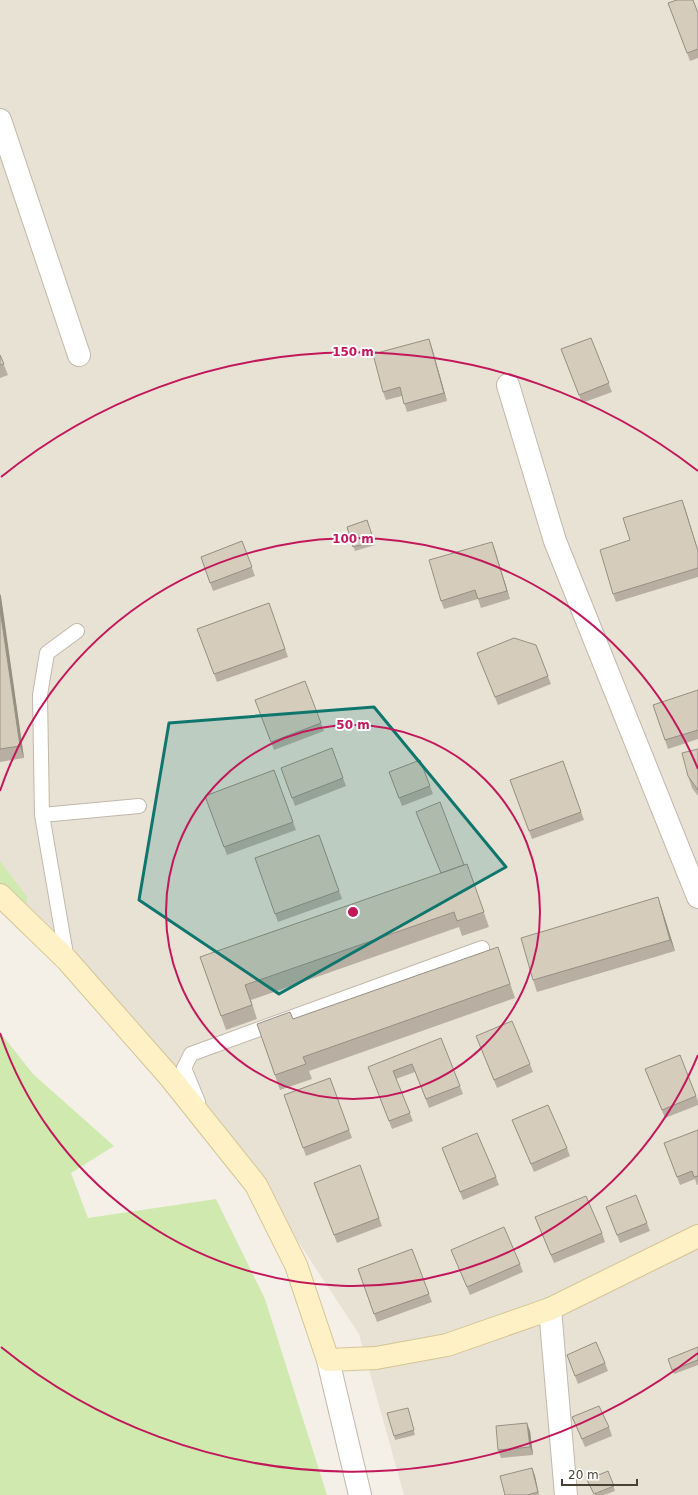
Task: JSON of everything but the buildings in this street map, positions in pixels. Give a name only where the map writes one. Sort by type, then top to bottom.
[{"type":"street","points":[[0,120],[79,355]]},
{"type":"street","points":[[508,385],[555,541],[698,897]]},
{"type":"street","points":[[0,895],[67,960],[169,1076],[256,1185],[296,1265],[328,1360],[360,1495]]},
{"type":"street","points":[[328,1360],[376,1358],[447,1345],[550,1309],[698,1236]]},
{"type":"street","points":[[550,1309],[566,1495]]},
{"type":"lane","points":[[67,960],[42,815],[40,695],[47,653],[77,631]]},
{"type":"lane","points":[[42,815],[139,806]]},
{"type":"lane","points":[[205,1121],[184,1068],[191,1054],[482,948]]},
{"type":"highlighted area","points":[[374,707],[506,867],[279,994],[139,900],[169,723]]},
{"type":"shaded area","points":[[0,0],[698,0],[698,1495],[404,1495],[359,1334],[211,1109],[0,877]]},
{"type":"green space","points":[[0,861],[27,897],[26,910],[0,885]]},
{"type":"green space","points":[[0,1032],[33,1074],[114,1146],[71,1173],[88,1218],[216,1199],[265,1299],[327,1495],[0,1495]]}]
